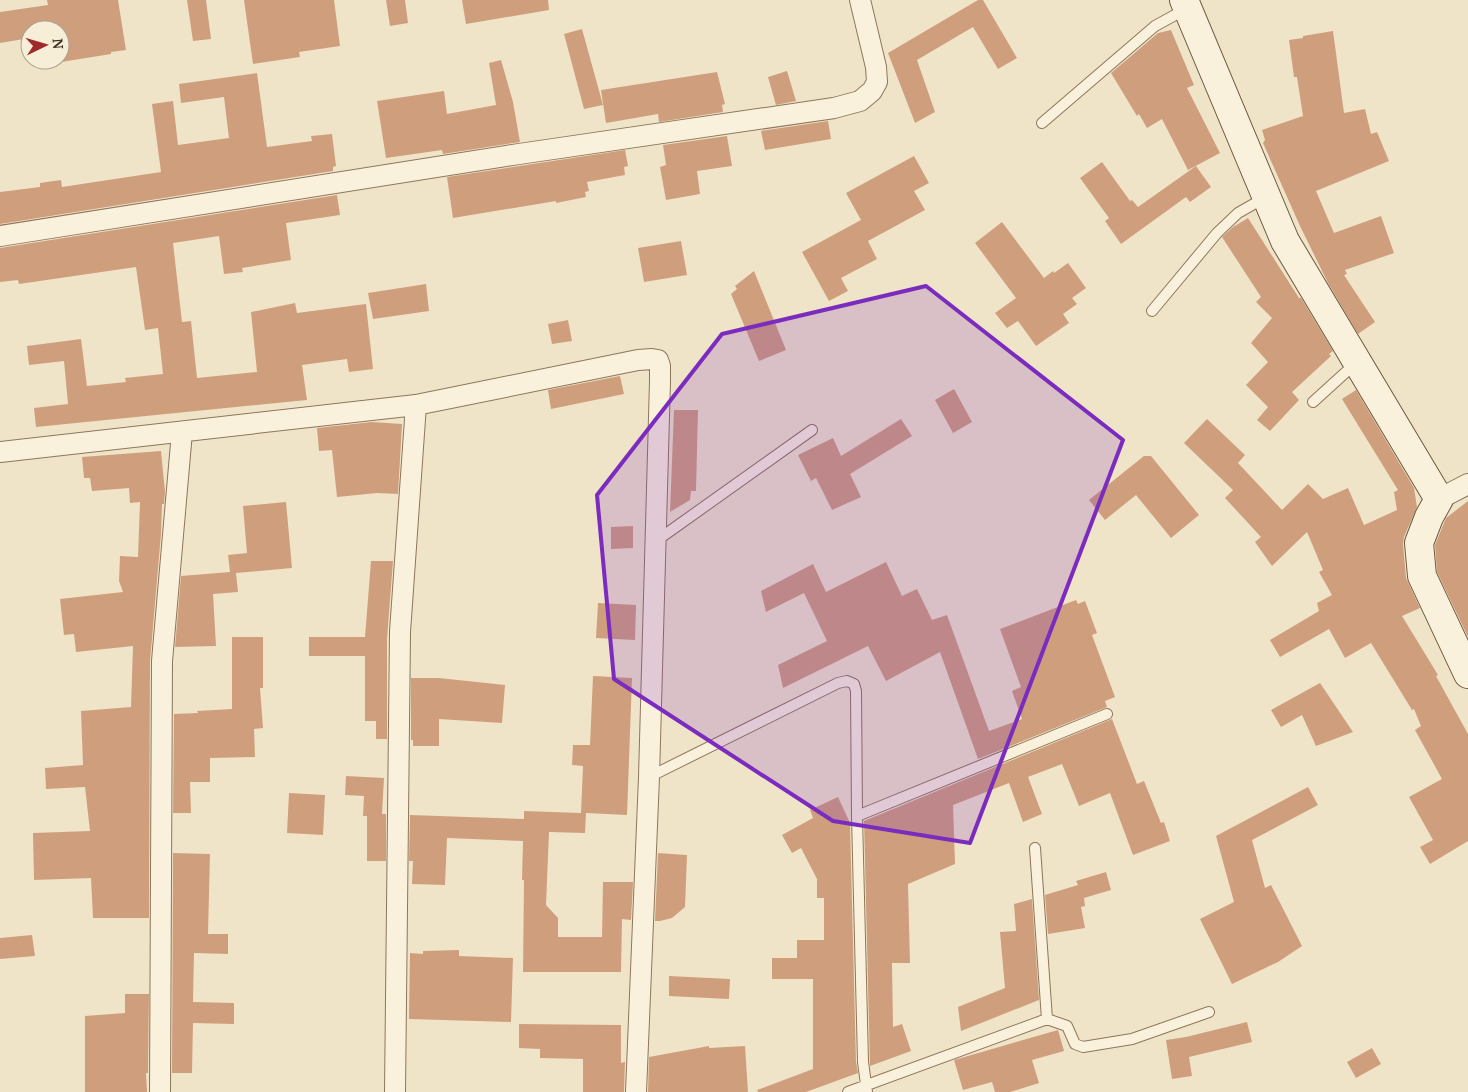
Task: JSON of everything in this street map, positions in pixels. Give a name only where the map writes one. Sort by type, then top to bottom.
[{"type":"street","points":[[0,236],[519,154],[834,108],[860,101],[872,91],[877,82],[876,66],[860,0]]},
{"type":"street","points":[[1186,4],[1286,241],[1439,499]]},
{"type":"street","points":[[0,452],[416,405],[638,360],[658,360],[660,381],[649,777],[636,1092]]},
{"type":"street","points":[[396,1092],[400,632],[416,405]]},
{"type":"street","points":[[160,1092],[162,661],[182,432]]},
{"type":"street","points":[[1468,484],[1439,499],[1429,517],[1420,543],[1422,576],[1468,674]]},
{"type":"lane","points":[[1042,123],[1155,26],[1186,4]]},
{"type":"lane","points":[[1152,311],[1217,233],[1238,213],[1267,196]]},
{"type":"lane","points":[[1313,402],[1358,362]]},
{"type":"lane","points":[[655,542],[812,430]]},
{"type":"lane","points":[[649,777],[838,683],[847,681],[854,684],[856,691],[863,1062],[867,1088]]},
{"type":"lane","points":[[858,816],[1107,714]]},
{"type":"lane","points":[[1035,848],[1047,1019]]},
{"type":"lane","points":[[848,1092],[867,1088],[1047,1019],[1067,1026],[1075,1044],[1084,1046],[1132,1039],[1209,1012]]},
{"type":"highlighted area","points":[[926,286],[1123,440],[970,843],[833,821],[614,679],[597,495],[722,334]]},
{"type":"building","points":[[47,0],[118,0],[126,50],[70,61],[70,20],[20,20],[20,40],[0,43],[0,12],[48,5]]},
{"type":"building","points":[[187,0],[206,0],[211,39],[193,41]]},
{"type":"building","points":[[244,0],[334,0],[340,46],[299,52],[300,57],[253,64]]},
{"type":"building","points":[[386,0],[405,0],[408,23],[390,26]]},
{"type":"building","points":[[462,0],[548,0],[549,10],[466,24]]},
{"type":"building","points":[[978,0],[983,0],[1017,58],[998,69],[973,27],[917,60],[935,112],[915,123],[888,53]]},
{"type":"building","points":[[582,29],[603,105],[584,109],[564,34]]},
{"type":"building","points":[[1171,30],[1194,85],[1187,88],[1220,153],[1188,170],[1162,119],[1147,128],[1139,114],[1137,116],[1111,73],[1158,33]]},
{"type":"building","points":[[1333,31],[1344,113],[1365,109],[1371,134],[1377,132],[1389,161],[1316,191],[1334,233],[1381,216],[1394,253],[1345,270],[1347,274],[1344,275],[1375,322],[1358,334],[1328,283],[1263,143],[1265,140],[1262,130],[1303,116],[1297,77],[1294,77],[1289,40]]},
{"type":"building","points":[[501,60],[513,102],[520,142],[443,154],[442,150],[386,158],[377,101],[444,91],[447,114],[496,105],[489,63]]},
{"type":"building","points":[[787,71],[796,101],[776,105],[768,77]]},
{"type":"building","points":[[717,72],[725,104],[722,105],[723,112],[659,122],[658,114],[606,123],[601,90]]},
{"type":"building","points":[[257,73],[267,147],[312,141],[311,136],[332,134],[336,166],[333,167],[333,171],[0,224],[0,192],[40,187],[40,183],[61,180],[62,187],[161,172],[152,104],[173,101],[178,145],[229,138],[224,97],[181,103],[179,84]]},
{"type":"building","points":[[828,121],[831,139],[765,150],[761,131]]},
{"type":"building","points":[[727,136],[732,166],[697,171],[700,194],[666,200],[660,167],[666,165],[663,145]]},
{"type":"building","points":[[625,150],[628,166],[624,167],[625,175],[587,182],[589,191],[585,192],[586,197],[453,218],[447,177]]},
{"type":"building","points":[[914,156],[929,183],[914,191],[925,210],[868,241],[877,259],[841,278],[848,291],[829,301],[802,252],[861,220],[846,193]]},
{"type":"building","points":[[1102,162],[1130,201],[1132,200],[1138,207],[1196,166],[1211,187],[1190,202],[1186,197],[1121,244],[1105,221],[1109,218],[1080,178]]},
{"type":"building","points":[[337,195],[340,215],[286,223],[291,260],[242,268],[243,272],[224,274],[219,236],[173,243],[182,322],[191,321],[197,378],[257,372],[251,312],[295,303],[297,313],[366,304],[373,369],[349,372],[347,359],[302,365],[307,400],[36,427],[34,408],[68,404],[64,361],[29,365],[27,346],[81,339],[87,386],[126,382],[125,378],[163,374],[158,328],[145,330],[136,267],[19,284],[18,280],[0,282],[0,248]]},
{"type":"building","points":[[1248,218],[1299,298],[1301,298],[1333,351],[1329,354],[1331,356],[1292,392],[1299,400],[1270,431],[1257,420],[1268,407],[1246,385],[1268,362],[1251,343],[1272,318],[1256,302],[1261,297],[1222,237],[1233,227]]},
{"type":"building","points":[[1002,222],[1044,278],[1068,263],[1086,288],[1072,298],[1077,304],[1063,314],[1069,323],[1036,346],[1018,321],[1007,328],[995,313],[1016,298],[975,243]]},
{"type":"building","points":[[681,241],[687,275],[644,282],[638,248]]},
{"type":"building","points":[[754,271],[786,350],[759,361],[731,294],[737,289],[735,286]]},
{"type":"building","points":[[426,284],[429,311],[373,319],[368,293]]},
{"type":"building","points":[[568,320],[572,341],[552,344],[548,324]]},
{"type":"building","points":[[620,376],[624,394],[551,409],[548,390]]},
{"type":"building","points":[[954,389],[972,422],[953,433],[935,400]]},
{"type":"building","points":[[1356,390],[1414,488],[1417,507],[1404,537],[1403,544],[1406,578],[1420,608],[1402,616],[1438,675],[1436,676],[1468,734],[1468,841],[1430,864],[1420,847],[1433,840],[1409,797],[1442,779],[1415,730],[1421,726],[1414,709],[1412,710],[1371,643],[1345,658],[1329,629],[1280,657],[1270,640],[1319,611],[1317,603],[1332,595],[1319,572],[1323,570],[1307,532],[1272,566],[1255,542],[1261,537],[1225,498],[1233,490],[1184,443],[1207,419],[1245,455],[1238,463],[1282,510],[1308,484],[1323,499],[1348,488],[1364,525],[1397,510],[1394,492],[1398,490],[1342,399]]},
{"type":"building","points":[[674,410],[698,410],[696,491],[691,491],[690,500],[670,512]]},
{"type":"building","points":[[901,419],[912,436],[850,474],[861,497],[832,510],[816,478],[811,481],[798,455],[833,438],[841,456]]},
{"type":"building","points":[[372,422],[402,424],[398,494],[377,493],[337,497],[332,450],[319,451],[317,428]]},
{"type":"building","points":[[161,451],[165,492],[164,504],[162,504],[150,661],[149,918],[93,918],[91,878],[34,880],[33,833],[90,831],[85,787],[46,789],[45,768],[83,765],[81,711],[131,707],[133,646],[76,652],[74,634],[64,635],[60,599],[123,592],[119,581],[120,556],[138,557],[140,502],[130,503],[129,488],[92,491],[90,478],[84,478],[82,457]]},
{"type":"building","points":[[1144,456],[1151,456],[1199,515],[1171,538],[1136,495],[1105,520],[1089,500]]},
{"type":"building","points":[[1468,501],[1468,637],[1437,572],[1435,545],[1446,518]]},
{"type":"building","points":[[286,502],[292,568],[236,573],[238,592],[213,594],[216,646],[175,647],[181,576],[230,572],[228,555],[247,553],[243,506]]},
{"type":"building","points":[[633,526],[633,548],[611,549],[611,527]]},
{"type":"building","points":[[371,561],[393,561],[387,639],[387,739],[376,739],[376,721],[365,721],[365,656],[309,656],[309,637],[365,637]]},
{"type":"building","points":[[886,562],[902,596],[917,589],[932,620],[947,615],[989,731],[1022,719],[1012,691],[1021,687],[1000,629],[1076,600],[1078,604],[1085,601],[1097,633],[1092,635],[1115,697],[1105,701],[1107,707],[978,759],[940,652],[886,681],[868,646],[783,688],[778,665],[827,641],[804,593],[766,612],[761,591],[813,564],[826,592]]},
{"type":"building","points":[[598,603],[636,605],[635,640],[596,638]]},
{"type":"building","points":[[232,637],[263,637],[263,688],[260,688],[263,728],[254,729],[255,757],[210,758],[210,782],[190,782],[191,813],[173,813],[174,714],[232,709]]},
{"type":"building","points":[[593,676],[632,678],[627,815],[586,813],[585,833],[549,832],[546,905],[558,918],[558,937],[602,937],[603,882],[633,882],[631,920],[622,919],[621,972],[523,972],[523,841],[447,838],[445,885],[412,884],[413,861],[409,861],[410,815],[524,819],[524,811],[581,813],[583,766],[572,765],[573,745],[590,745]]},
{"type":"building","points":[[411,678],[439,678],[505,685],[502,723],[439,719],[439,746],[413,746],[413,740],[411,740]]},
{"type":"building","points":[[1320,683],[1353,732],[1316,746],[1302,715],[1281,727],[1271,710]]},
{"type":"building","points":[[1112,719],[1137,784],[1144,781],[1161,823],[1164,822],[1170,841],[1133,855],[1110,793],[1079,806],[1062,764],[1028,777],[1042,814],[1023,822],[1009,783],[953,805],[955,864],[908,884],[910,963],[892,963],[893,1027],[902,1024],[911,1051],[870,1066],[864,821]]},
{"type":"building","points":[[346,776],[384,778],[382,814],[386,814],[386,861],[367,861],[367,816],[363,816],[364,796],[345,795]]},
{"type":"building","points":[[1308,787],[1318,805],[1252,840],[1265,888],[1271,885],[1302,946],[1278,962],[1232,984],[1200,919],[1234,902],[1216,836]]},
{"type":"building","points":[[289,793],[325,795],[323,835],[287,833]]},
{"type":"building","points":[[838,797],[850,823],[856,1062],[858,1073],[806,1092],[758,1092],[757,1090],[813,1069],[813,979],[772,979],[772,958],[797,958],[797,940],[824,940],[824,898],[817,898],[817,879],[801,848],[792,853],[782,835],[813,818],[810,810]]},
{"type":"building","points":[[173,853],[210,854],[208,934],[228,934],[228,954],[194,953],[193,1002],[234,1003],[234,1024],[193,1023],[192,1073],[172,1073]]},
{"type":"building","points":[[658,853],[687,855],[685,907],[672,918],[655,921]]},
{"type":"building","points":[[1106,872],[1111,890],[1084,898],[1085,906],[1081,907],[1085,928],[1048,934],[1045,895],[1078,885],[1076,881]]},
{"type":"building","points":[[1032,899],[1039,1000],[961,1031],[958,1007],[1005,988],[1000,932],[1016,931],[1014,904]]},
{"type":"building","points":[[32,935],[35,956],[0,959],[0,938]]},
{"type":"building","points":[[459,950],[459,956],[513,958],[511,1022],[409,1019],[410,953],[423,954],[423,951]]},
{"type":"building","points":[[669,976],[730,979],[729,999],[669,996]]},
{"type":"building","points":[[125,994],[149,994],[147,1092],[85,1092],[85,1016],[125,1013]]},
{"type":"building","points":[[1247,1022],[1252,1042],[1189,1057],[1192,1076],[1172,1079],[1166,1040]]},
{"type":"building","points":[[519,1024],[621,1025],[621,1063],[625,1062],[624,1092],[583,1092],[583,1059],[540,1058],[540,1049],[519,1048]]},
{"type":"building","points":[[1058,1030],[1064,1051],[1032,1060],[1039,1083],[1010,1092],[995,1092],[992,1082],[963,1090],[954,1060]]},
{"type":"building","points":[[709,1046],[709,1048],[745,1046],[748,1092],[648,1092],[649,1057]]},
{"type":"building","points":[[1372,1048],[1381,1064],[1356,1078],[1347,1062]]}]
